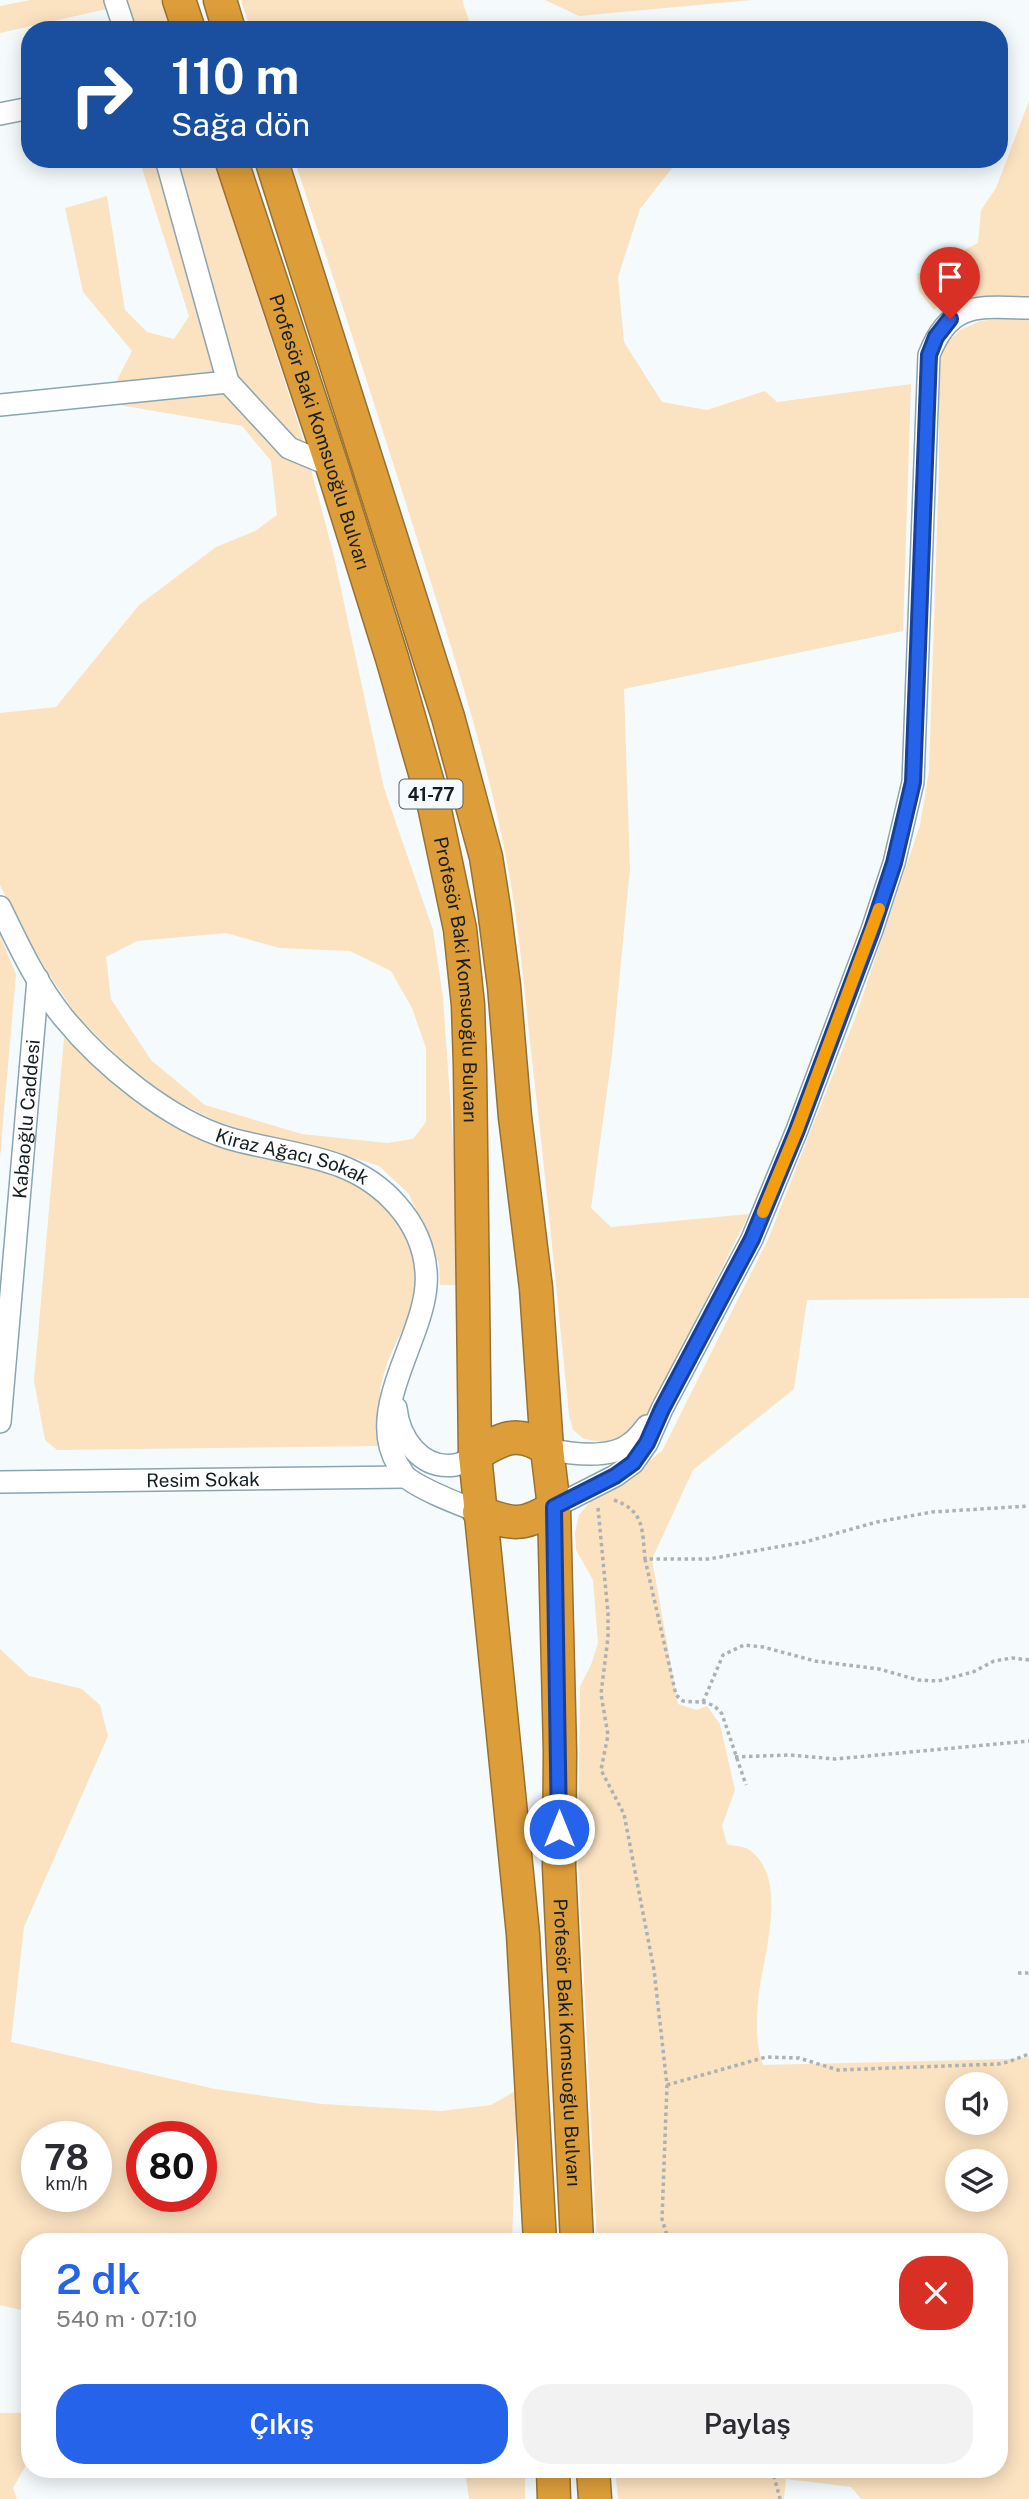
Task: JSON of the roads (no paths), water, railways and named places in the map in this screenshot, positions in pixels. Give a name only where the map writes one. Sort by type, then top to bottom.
[{"type":"highway","points":[[179,0],[186,21]]},
{"type":"highway","points":[[220,0],[226,21]]},
{"type":"highway","name":"Profesör Baki Komsuoğlu Bulvarı","points":[[234,168],[392,657],[433,801],[460,929],[468,1005],[470,1066],[475,1455]]},
{"type":"highway","name":"Profesör Baki Komsuoğlu Bulvarı","points":[[274,168],[428,649],[486,857],[504,986],[515,1117],[536,1288],[547,1449]]},
{"type":"highway","points":[[520,1437],[547,1449],[554,1507],[540,1517],[519,1523],[499,1520],[479,1512],[475,1455],[506,1438],[520,1437]]},
{"type":"highway","name":"Profesör Baki Komsuoğlu Bulvarı","points":[[554,1507],[560,1752],[560,1891],[577,2233]]},
{"type":"highway","name":"Profesör Baki Komsuoğlu Bulvarı","points":[[479,1512],[498,1673],[523,1934],[540,2233]]},
{"type":"highway","points":[[540,2478],[540,2499]]},
{"type":"highway","points":[[553,2478],[554,2499]]},
{"type":"highway","points":[[594,2478],[595,2499]]},
{"type":"street","points":[[115,0],[122,21]]},
{"type":"street","points":[[0,114],[21,110]]},
{"type":"street","points":[[169,168],[228,382],[289,447],[332,466]]},
{"type":"street","points":[[554,1507],[596,1493],[633,1463],[647,1443],[662,1409],[752,1239],[797,1130],[872,930],[906,820],[913,782],[929,355],[936,337],[950,319],[965,311],[986,307],[1029,308]]},
{"type":"street","points":[[0,404],[228,382]]},
{"type":"street","points":[[0,907],[38,979]]},
{"type":"street","name":"Kiraz Ağacı Sokak","points":[[38,979],[63,1017],[105,1060],[147,1097],[225,1137],[337,1163],[373,1182],[398,1206],[415,1230],[427,1273],[425,1296],[394,1392],[388,1420],[394,1458],[405,1477]]},
{"type":"street","name":"Kabaoğlu Caddesi","points":[[0,1422],[38,979]]},
{"type":"street","points":[[394,1392],[398,1422],[406,1443],[422,1457],[443,1465],[458,1465],[475,1455]]},
{"type":"street","points":[[547,1449],[568,1453],[609,1452],[630,1444],[662,1409]]},
{"type":"street","points":[[405,1477],[479,1512]]},
{"type":"street","name":"Resim Sokak","points":[[0,1482],[405,1477]]}]
